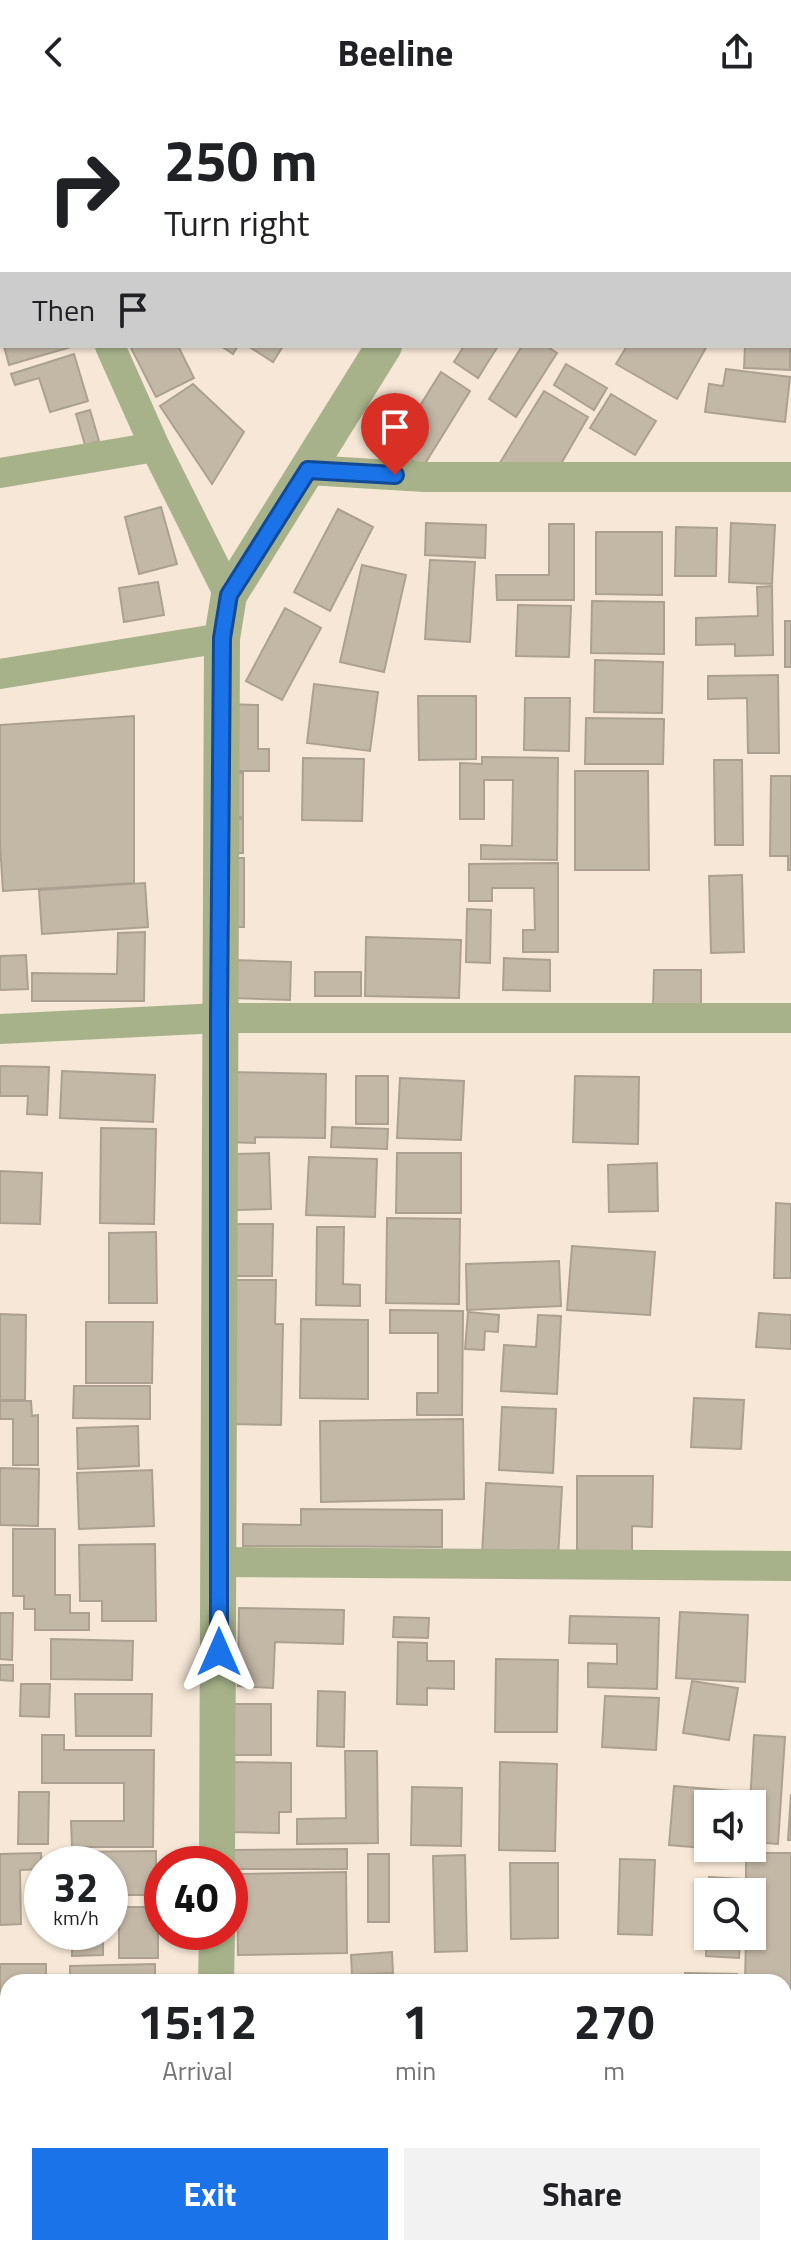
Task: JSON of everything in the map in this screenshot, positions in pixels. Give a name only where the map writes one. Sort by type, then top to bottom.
[{"type":"street","points":[[111,348],[155,447],[229,595]]},
{"type":"street","points":[[217,1846],[222,638],[229,595],[383,348]]},
{"type":"street","points":[[0,473],[155,447]]},
{"type":"street","points":[[308,470],[425,477],[791,477]]},
{"type":"street","points":[[0,674],[222,638]]},
{"type":"street","points":[[0,1029],[219,1018],[791,1018]]},
{"type":"street","points":[[220,1562],[791,1566]]},
{"type":"street","points":[[216,1974],[217,1950]]},
{"type":"building","points":[[5,348],[68,348],[9,365]]},
{"type":"building","points":[[131,348],[179,348],[194,378],[156,397]]},
{"type":"building","points":[[251,348],[282,348],[273,362]]},
{"type":"building","points":[[463,348],[497,348],[478,378],[454,362]]},
{"type":"building","points":[[521,348],[549,348],[557,353],[516,417],[489,399]]},
{"type":"building","points":[[626,348],[706,348],[677,399],[616,364]]},
{"type":"building","points":[[745,348],[790,348],[790,370],[744,368]]},
{"type":"building","points":[[74,354],[88,401],[50,412],[39,378],[15,385],[11,374]]},
{"type":"building","points":[[566,364],[607,388],[594,410],[554,385]]},
{"type":"building","points":[[726,369],[790,377],[785,422],[705,412],[709,384],[723,386]]},
{"type":"building","points":[[441,372],[470,391],[423,467],[393,449]]},
{"type":"building","points":[[193,384],[244,432],[212,484],[160,406]]},
{"type":"building","points":[[544,391],[588,417],[558,469],[498,466]]},
{"type":"building","points":[[611,394],[656,421],[635,455],[590,428]]},
{"type":"building","points":[[90,410],[99,441],[85,445],[76,414]]},
{"type":"building","points":[[161,507],[177,564],[139,574],[125,517]]},
{"type":"building","points":[[338,509],[373,527],[330,611],[294,592]]},
{"type":"building","points":[[426,523],[486,525],[485,558],[425,555]]},
{"type":"building","points":[[731,523],[775,525],[772,584],[729,582]]},
{"type":"building","points":[[549,524],[574,524],[574,600],[497,600],[496,575],[549,575]]},
{"type":"building","points":[[676,527],[717,528],[716,576],[675,576]]},
{"type":"building","points":[[596,532],[662,532],[662,595],[596,594]]},
{"type":"building","points":[[430,560],[475,562],[470,642],[425,639]]},
{"type":"building","points":[[362,565],[406,575],[384,672],[340,662]]},
{"type":"building","points":[[158,582],[164,615],[124,622],[119,588]]},
{"type":"building","points":[[772,586],[773,655],[735,656],[735,644],[696,645],[696,618],[758,616],[757,587]]},
{"type":"building","points":[[592,601],[664,602],[664,654],[591,653]]},
{"type":"building","points":[[518,605],[571,606],[569,657],[516,656]]},
{"type":"building","points":[[285,608],[321,628],[282,700],[246,681]]},
{"type":"building","points":[[785,621],[791,621],[791,667],[785,667]]},
{"type":"building","points":[[595,660],[663,662],[662,713],[594,712]]},
{"type":"building","points":[[778,675],[779,753],[748,753],[747,698],[708,699],[708,676]]},
{"type":"building","points":[[314,684],[378,692],[370,751],[307,743]]},
{"type":"building","points":[[418,696],[476,696],[476,759],[419,760]]},
{"type":"building","points":[[525,698],[570,698],[569,751],[524,750]]},
{"type":"building","points":[[225,704],[258,705],[258,749],[269,749],[269,771],[225,771]]},
{"type":"building","points":[[134,716],[134,883],[3,891],[0,725]]},
{"type":"building","points":[[586,718],[664,719],[663,764],[585,764]]},
{"type":"building","points":[[482,757],[558,758],[557,860],[481,859],[481,845],[512,846],[513,780],[484,780],[484,819],[460,819],[460,763],[482,764]]},
{"type":"building","points":[[303,758],[364,759],[362,821],[302,820]]},
{"type":"building","points":[[714,760],[742,760],[743,845],[715,845]]},
{"type":"building","points":[[575,771],[648,771],[649,870],[575,870]]},
{"type":"building","points":[[224,773],[243,773],[243,817],[224,817]]},
{"type":"building","points":[[771,776],[791,776],[791,870],[788,870],[788,856],[770,856]]},
{"type":"building","points":[[225,819],[243,819],[243,853],[225,853]]},
{"type":"building","points":[[227,858],[244,858],[244,927],[226,927]]},
{"type":"building","points":[[558,863],[558,952],[523,952],[523,930],[535,930],[534,888],[492,888],[492,901],[469,901],[469,864]]},
{"type":"building","points":[[742,875],[744,952],[711,953],[709,876]]},
{"type":"building","points":[[145,883],[148,927],[42,934],[39,890]]},
{"type":"building","points":[[467,909],[491,910],[490,963],[466,962]]},
{"type":"building","points":[[145,932],[144,1001],[32,1001],[32,973],[117,974],[118,933]]},
{"type":"building","points":[[366,937],[461,940],[459,998],[365,996]]},
{"type":"building","points":[[26,955],[28,989],[0,990],[0,956]]},
{"type":"building","points":[[504,958],[550,960],[550,991],[503,990]]},
{"type":"building","points":[[232,960],[291,962],[290,1000],[231,998]]},
{"type":"building","points":[[654,970],[701,970],[701,1008],[653,1008]]},
{"type":"building","points":[[315,972],[361,972],[361,996],[315,996]]},
{"type":"building","points":[[0,1066],[49,1067],[47,1115],[27,1114],[28,1096],[0,1096]]},
{"type":"building","points":[[62,1071],[155,1075],[153,1122],[60,1118]]},
{"type":"building","points":[[226,1072],[326,1074],[325,1138],[255,1137],[255,1143],[224,1142]]},
{"type":"building","points":[[356,1076],[388,1076],[388,1124],[356,1124]]},
{"type":"building","points":[[575,1076],[639,1077],[638,1144],[573,1142]]},
{"type":"building","points":[[400,1078],[464,1081],[461,1140],[397,1138]]},
{"type":"building","points":[[332,1127],[388,1129],[387,1149],[331,1147]]},
{"type":"building","points":[[101,1128],[156,1129],[154,1224],[100,1223]]},
{"type":"building","points":[[269,1153],[271,1209],[236,1210],[235,1154]]},
{"type":"building","points":[[397,1153],[461,1153],[461,1213],[396,1213]]},
{"type":"building","points":[[309,1157],[377,1159],[375,1217],[306,1215]]},
{"type":"building","points":[[657,1163],[658,1211],[609,1212],[608,1165]]},
{"type":"building","points":[[0,1171],[42,1173],[40,1224],[0,1223]]},
{"type":"building","points":[[776,1203],[791,1204],[791,1278],[774,1278]]},
{"type":"building","points":[[387,1218],[460,1219],[459,1304],[386,1303]]},
{"type":"building","points":[[227,1224],[273,1224],[272,1276],[227,1276]]},
{"type":"building","points":[[317,1227],[344,1227],[343,1284],[360,1285],[360,1306],[316,1305]]},
{"type":"building","points":[[156,1232],[157,1303],[109,1303],[109,1233]]},
{"type":"building","points":[[572,1246],[655,1252],[650,1315],[567,1310]]},
{"type":"building","points":[[559,1261],[561,1306],[467,1310],[466,1264]]},
{"type":"building","points":[[233,1280],[276,1280],[275,1324],[283,1324],[281,1425],[231,1424]]},
{"type":"building","points":[[390,1310],[463,1311],[462,1415],[417,1415],[417,1393],[438,1393],[438,1333],[390,1333]]},
{"type":"building","points":[[468,1312],[499,1315],[498,1332],[485,1331],[484,1350],[465,1349]]},
{"type":"building","points":[[759,1313],[791,1315],[791,1349],[756,1347]]},
{"type":"building","points":[[0,1314],[26,1315],[25,1400],[0,1400]]},
{"type":"building","points":[[538,1315],[561,1316],[557,1394],[501,1391],[504,1345],[536,1347]]},
{"type":"building","points":[[301,1319],[368,1320],[368,1399],[300,1398]]},
{"type":"building","points":[[86,1322],[153,1322],[152,1383],[86,1383]]},
{"type":"building","points":[[74,1386],[150,1386],[150,1419],[73,1418]]},
{"type":"building","points":[[694,1398],[744,1400],[741,1449],[691,1447]]},
{"type":"building","points":[[0,1401],[31,1401],[32,1416],[38,1415],[38,1465],[13,1465],[13,1419],[0,1419]]},
{"type":"building","points":[[502,1407],[556,1409],[553,1473],[499,1470]]},
{"type":"building","points":[[463,1419],[464,1499],[321,1502],[320,1421]]},
{"type":"building","points":[[138,1426],[139,1466],[78,1469],[77,1428]]},
{"type":"building","points":[[0,1468],[39,1469],[38,1526],[0,1525]]},
{"type":"building","points":[[152,1470],[154,1526],[79,1529],[77,1473]]},
{"type":"building","points":[[577,1476],[653,1476],[652,1527],[632,1526],[632,1552],[577,1552]]},
{"type":"building","points":[[486,1483],[562,1487],[558,1559],[482,1555]]},
{"type":"building","points":[[301,1509],[442,1510],[442,1547],[243,1546],[243,1524],[301,1525]]},
{"type":"building","points":[[13,1529],[55,1529],[55,1595],[70,1595],[70,1613],[89,1613],[89,1630],[35,1630],[35,1609],[24,1609],[24,1596],[13,1596]]},
{"type":"building","points":[[155,1544],[156,1621],[102,1621],[102,1601],[80,1601],[79,1545]]},
{"type":"building","points":[[239,1608],[344,1610],[343,1644],[275,1642],[273,1688],[238,1686]]},
{"type":"building","points":[[680,1612],[748,1615],[745,1682],[676,1678]]},
{"type":"building","points":[[0,1613],[13,1613],[12,1660],[0,1659]]},
{"type":"building","points":[[570,1616],[659,1618],[657,1689],[588,1687],[588,1663],[617,1664],[617,1644],[569,1643]]},
{"type":"building","points":[[394,1617],[429,1618],[428,1638],[393,1637]]},
{"type":"building","points":[[51,1639],[133,1641],[132,1680],[51,1679]]},
{"type":"building","points":[[398,1642],[427,1643],[427,1661],[454,1661],[454,1689],[427,1688],[427,1705],[397,1704]]},
{"type":"building","points":[[496,1659],[558,1660],[557,1732],[495,1732]]},
{"type":"building","points":[[0,1665],[13,1665],[13,1681],[0,1680]]},
{"type":"building","points":[[692,1681],[738,1688],[729,1740],[683,1733]]},
{"type":"building","points":[[21,1684],[50,1684],[49,1717],[20,1716]]},
{"type":"building","points":[[318,1691],[345,1692],[344,1747],[317,1746]]},
{"type":"building","points":[[75,1694],[152,1694],[151,1736],[76,1736]]},
{"type":"building","points":[[605,1696],[659,1698],[656,1750],[602,1747]]},
{"type":"building","points":[[223,1704],[271,1704],[271,1755],[223,1755]]},
{"type":"building","points":[[42,1735],[64,1735],[64,1750],[154,1750],[153,1846],[72,1846],[71,1821],[124,1821],[124,1783],[42,1783]]},
{"type":"building","points":[[754,1735],[785,1737],[778,1844],[766,1843],[766,1790],[751,1790]]},
{"type":"building","points":[[345,1751],[377,1751],[378,1843],[297,1844],[297,1819],[346,1818]]},
{"type":"building","points":[[233,1762],[291,1763],[291,1812],[279,1812],[279,1833],[232,1832]]},
{"type":"building","points":[[500,1762],[557,1764],[555,1851],[499,1850]]},
{"type":"building","points":[[674,1786],[721,1790],[694,1790],[694,1847],[669,1845]]},
{"type":"building","points":[[412,1787],[462,1788],[461,1846],[411,1845]]},
{"type":"building","points":[[19,1792],[49,1792],[48,1844],[18,1844]]},
{"type":"building","points":[[791,1794],[791,1840],[788,1840]]},
{"type":"building","points":[[347,1849],[347,1869],[248,1869],[248,1850]]},
{"type":"building","points":[[128,1851],[144,1851],[144,1895],[128,1895]]},
{"type":"building","points":[[24,1853],[24,1870],[20,1870],[21,1924],[0,1925],[0,1854]]},
{"type":"building","points":[[766,1853],[791,1853],[791,1974],[745,1974],[746,1950],[766,1950],[766,1878],[746,1878],[746,1862],[766,1862]]},
{"type":"building","points":[[368,1854],[389,1854],[389,1922],[368,1922]]},
{"type":"building","points":[[465,1855],[467,1951],[435,1952],[433,1856]]},
{"type":"building","points":[[620,1859],[655,1860],[652,1935],[618,1934]]},
{"type":"building","points":[[510,1863],[558,1863],[558,1938],[511,1939]]},
{"type":"building","points":[[346,1872],[347,1953],[238,1955],[238,1950],[248,1950],[248,1874]]},
{"type":"building","points":[[128,1907],[144,1907],[144,1950],[158,1950],[158,1958],[119,1958],[119,1950],[128,1950]]},
{"type":"building","points":[[72,1950],[103,1950],[103,1955],[72,1956]]},
{"type":"building","points":[[706,1950],[739,1950],[739,1958],[706,1956]]},
{"type":"building","points":[[392,1952],[393,1973],[352,1974],[351,1955]]},
{"type":"building","points":[[0,1964],[46,1964],[46,1974],[0,1974]]},
{"type":"building","points":[[155,1964],[155,1974],[70,1974],[70,1966]]},
{"type":"route","points":[[219,1652],[222,638],[229,595],[308,470],[395,475]]}]
